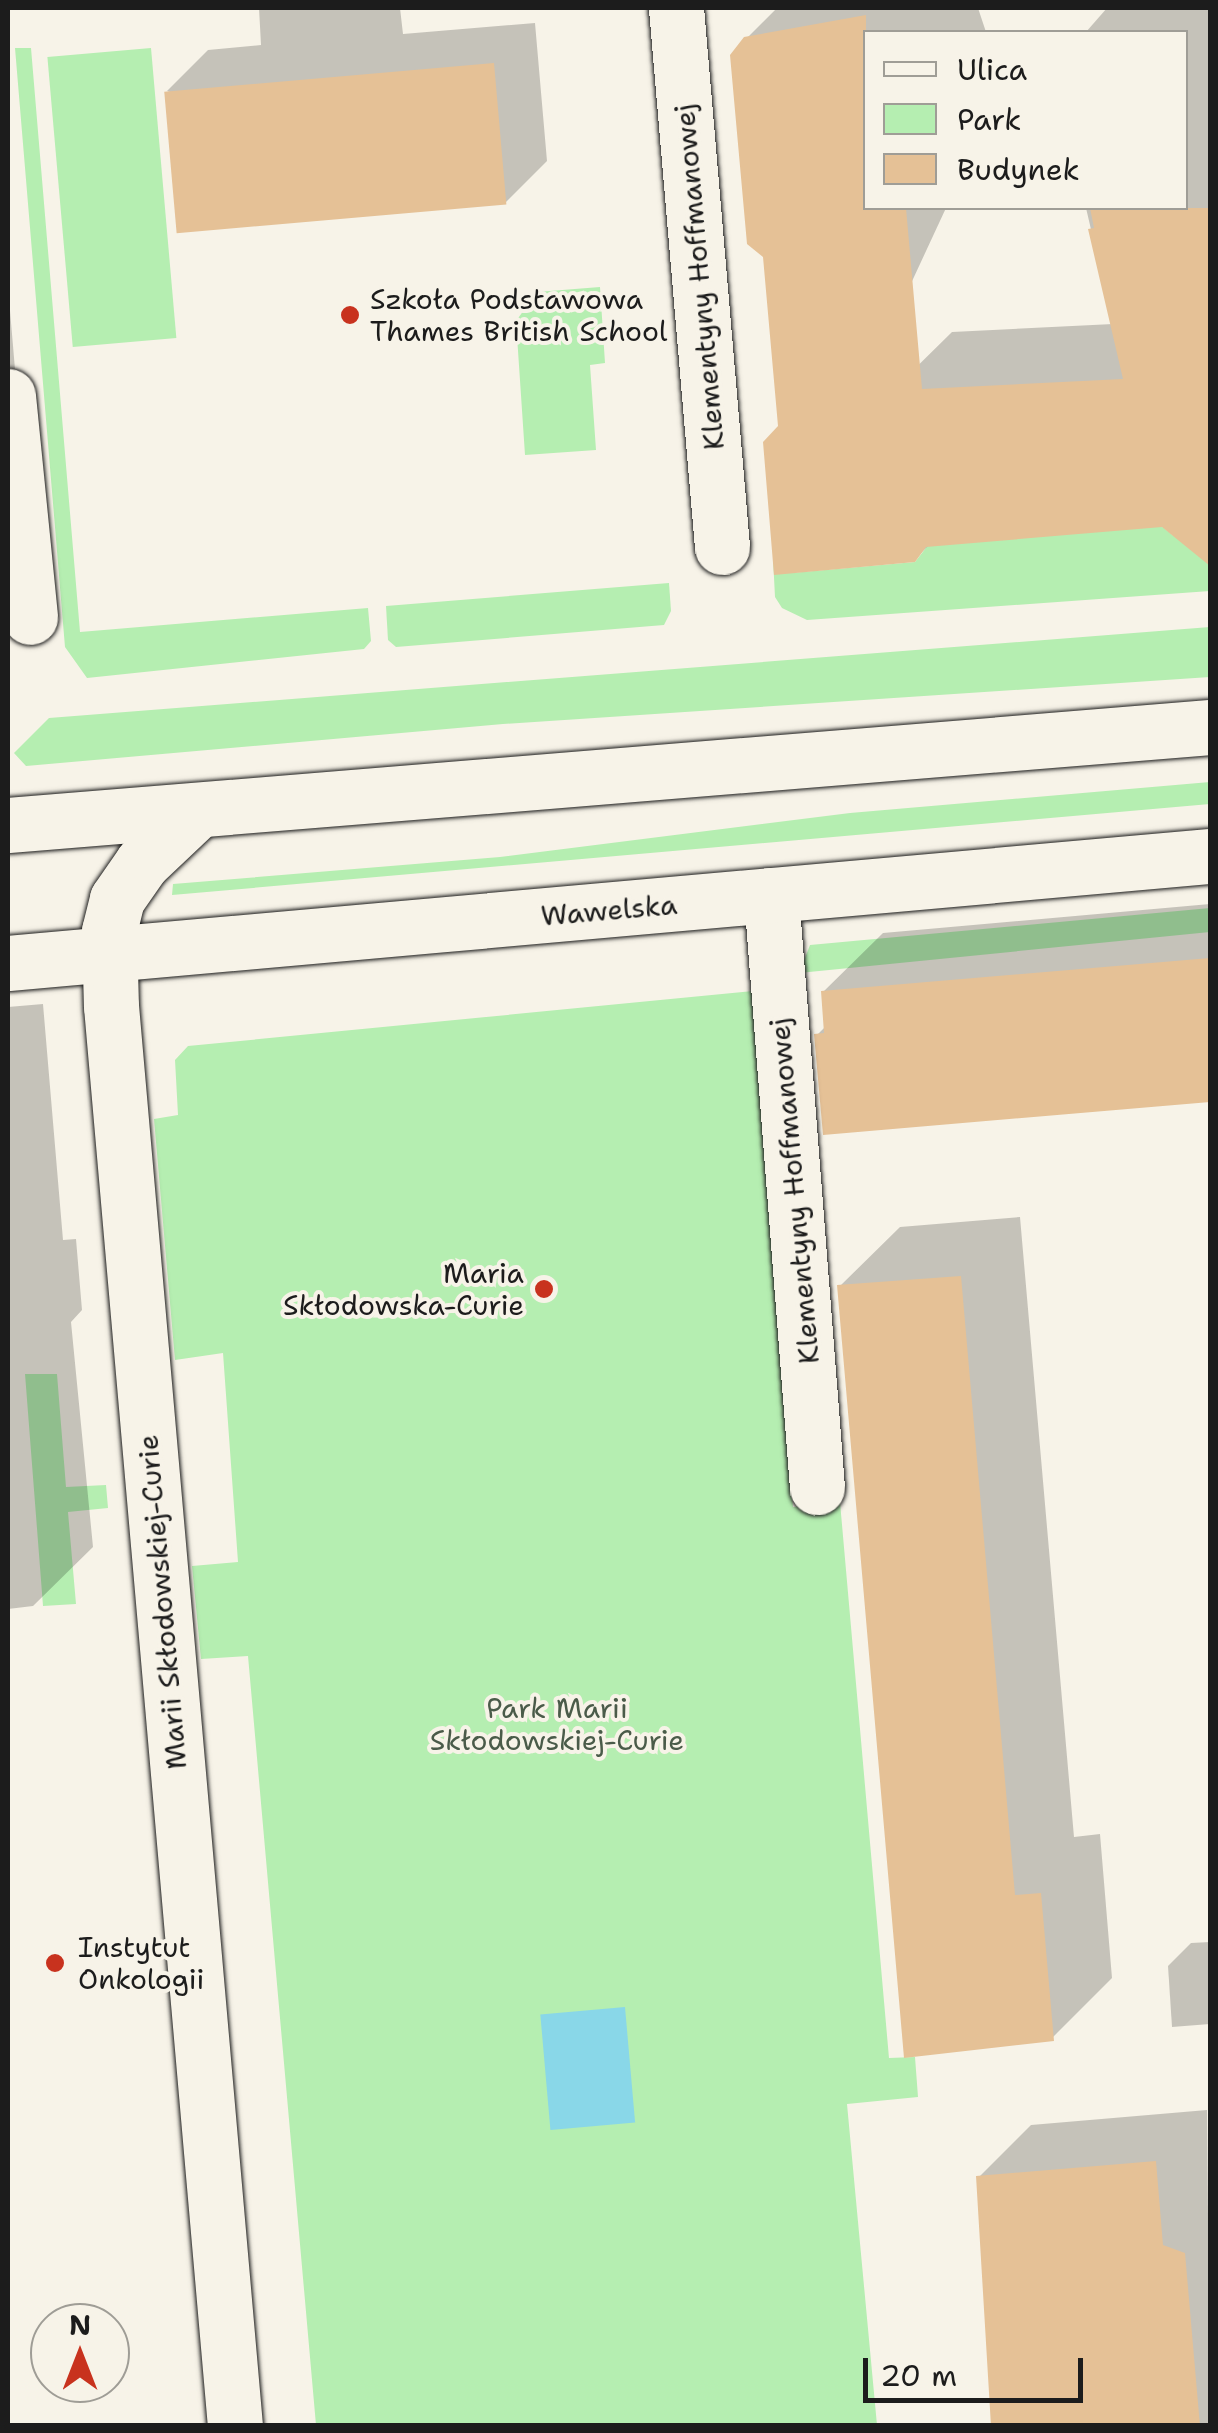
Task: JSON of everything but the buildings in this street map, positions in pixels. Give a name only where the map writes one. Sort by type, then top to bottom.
[{"type":"street","name":"Klementyny Hoffmanowej","points":[[676,8],[722,547]]},
{"type":"street","points":[[8,396],[30,618]]},
{"type":"street","points":[[8,825],[1210,727]]},
{"type":"street","name":"Marii Skłodowskiej-Curie","points":[[197,810],[129,880],[112,914],[111,954],[235,2426]]},
{"type":"street","name":"Wawelska","points":[[8,963],[1210,856]]},
{"type":"street","name":"Klementyny Hoffmanowej","points":[[771,896],[817,1487]]},
{"type":"green space","points":[[15,48],[31,48],[80,632],[368,608],[371,641],[364,649],[87,678],[65,647]]},
{"type":"green space","points":[[151,48],[176,338],[73,347],[47,57]]},
{"type":"green space","points":[[600,287],[605,363],[590,365],[596,450],[525,455],[516,321],[537,292]]},
{"type":"green space","points":[[1160,525],[1175,537],[1210,535],[1210,591],[807,620],[782,608],[775,597],[773,558],[791,573],[915,562],[929,544]]},
{"type":"green space","points":[[669,583],[671,611],[664,625],[396,647],[388,640],[386,606]]},
{"type":"green space","points":[[1210,627],[1210,677],[503,724],[26,766],[14,753],[49,718]]},
{"type":"green space","points":[[1210,782],[1210,804],[172,895],[173,884],[500,857],[850,813]]},
{"type":"green space","points":[[1210,908],[1210,932],[799,973],[810,945]]},
{"type":"green space","name":"Park Marii Skłodowskiej-Curie","points":[[753,991],[793,1507],[840,1502],[889,2058],[915,2057],[918,2097],[847,2104],[877,2425],[316,2425],[248,1656],[201,1659],[192,1566],[238,1562],[223,1353],[175,1360],[154,1119],[178,1115],[175,1060],[188,1046]]},
{"type":"green space","points":[[25,1374],[57,1374],[66,1487],[106,1485],[108,1508],[68,1512],[76,1604],[43,1606]]},
{"type":"water","points":[[625,2007],[635,2123],[550,2130],[540,2014]]},
{"type":"place","name":"Szkoła Podstawowa Thames British School","points":[[350,315]]},
{"type":"place","name":"Maria Skłodowska-Curie","points":[[544,1289]]},
{"type":"place","name":"Instytut Onkologii","points":[[55,1963]]}]
